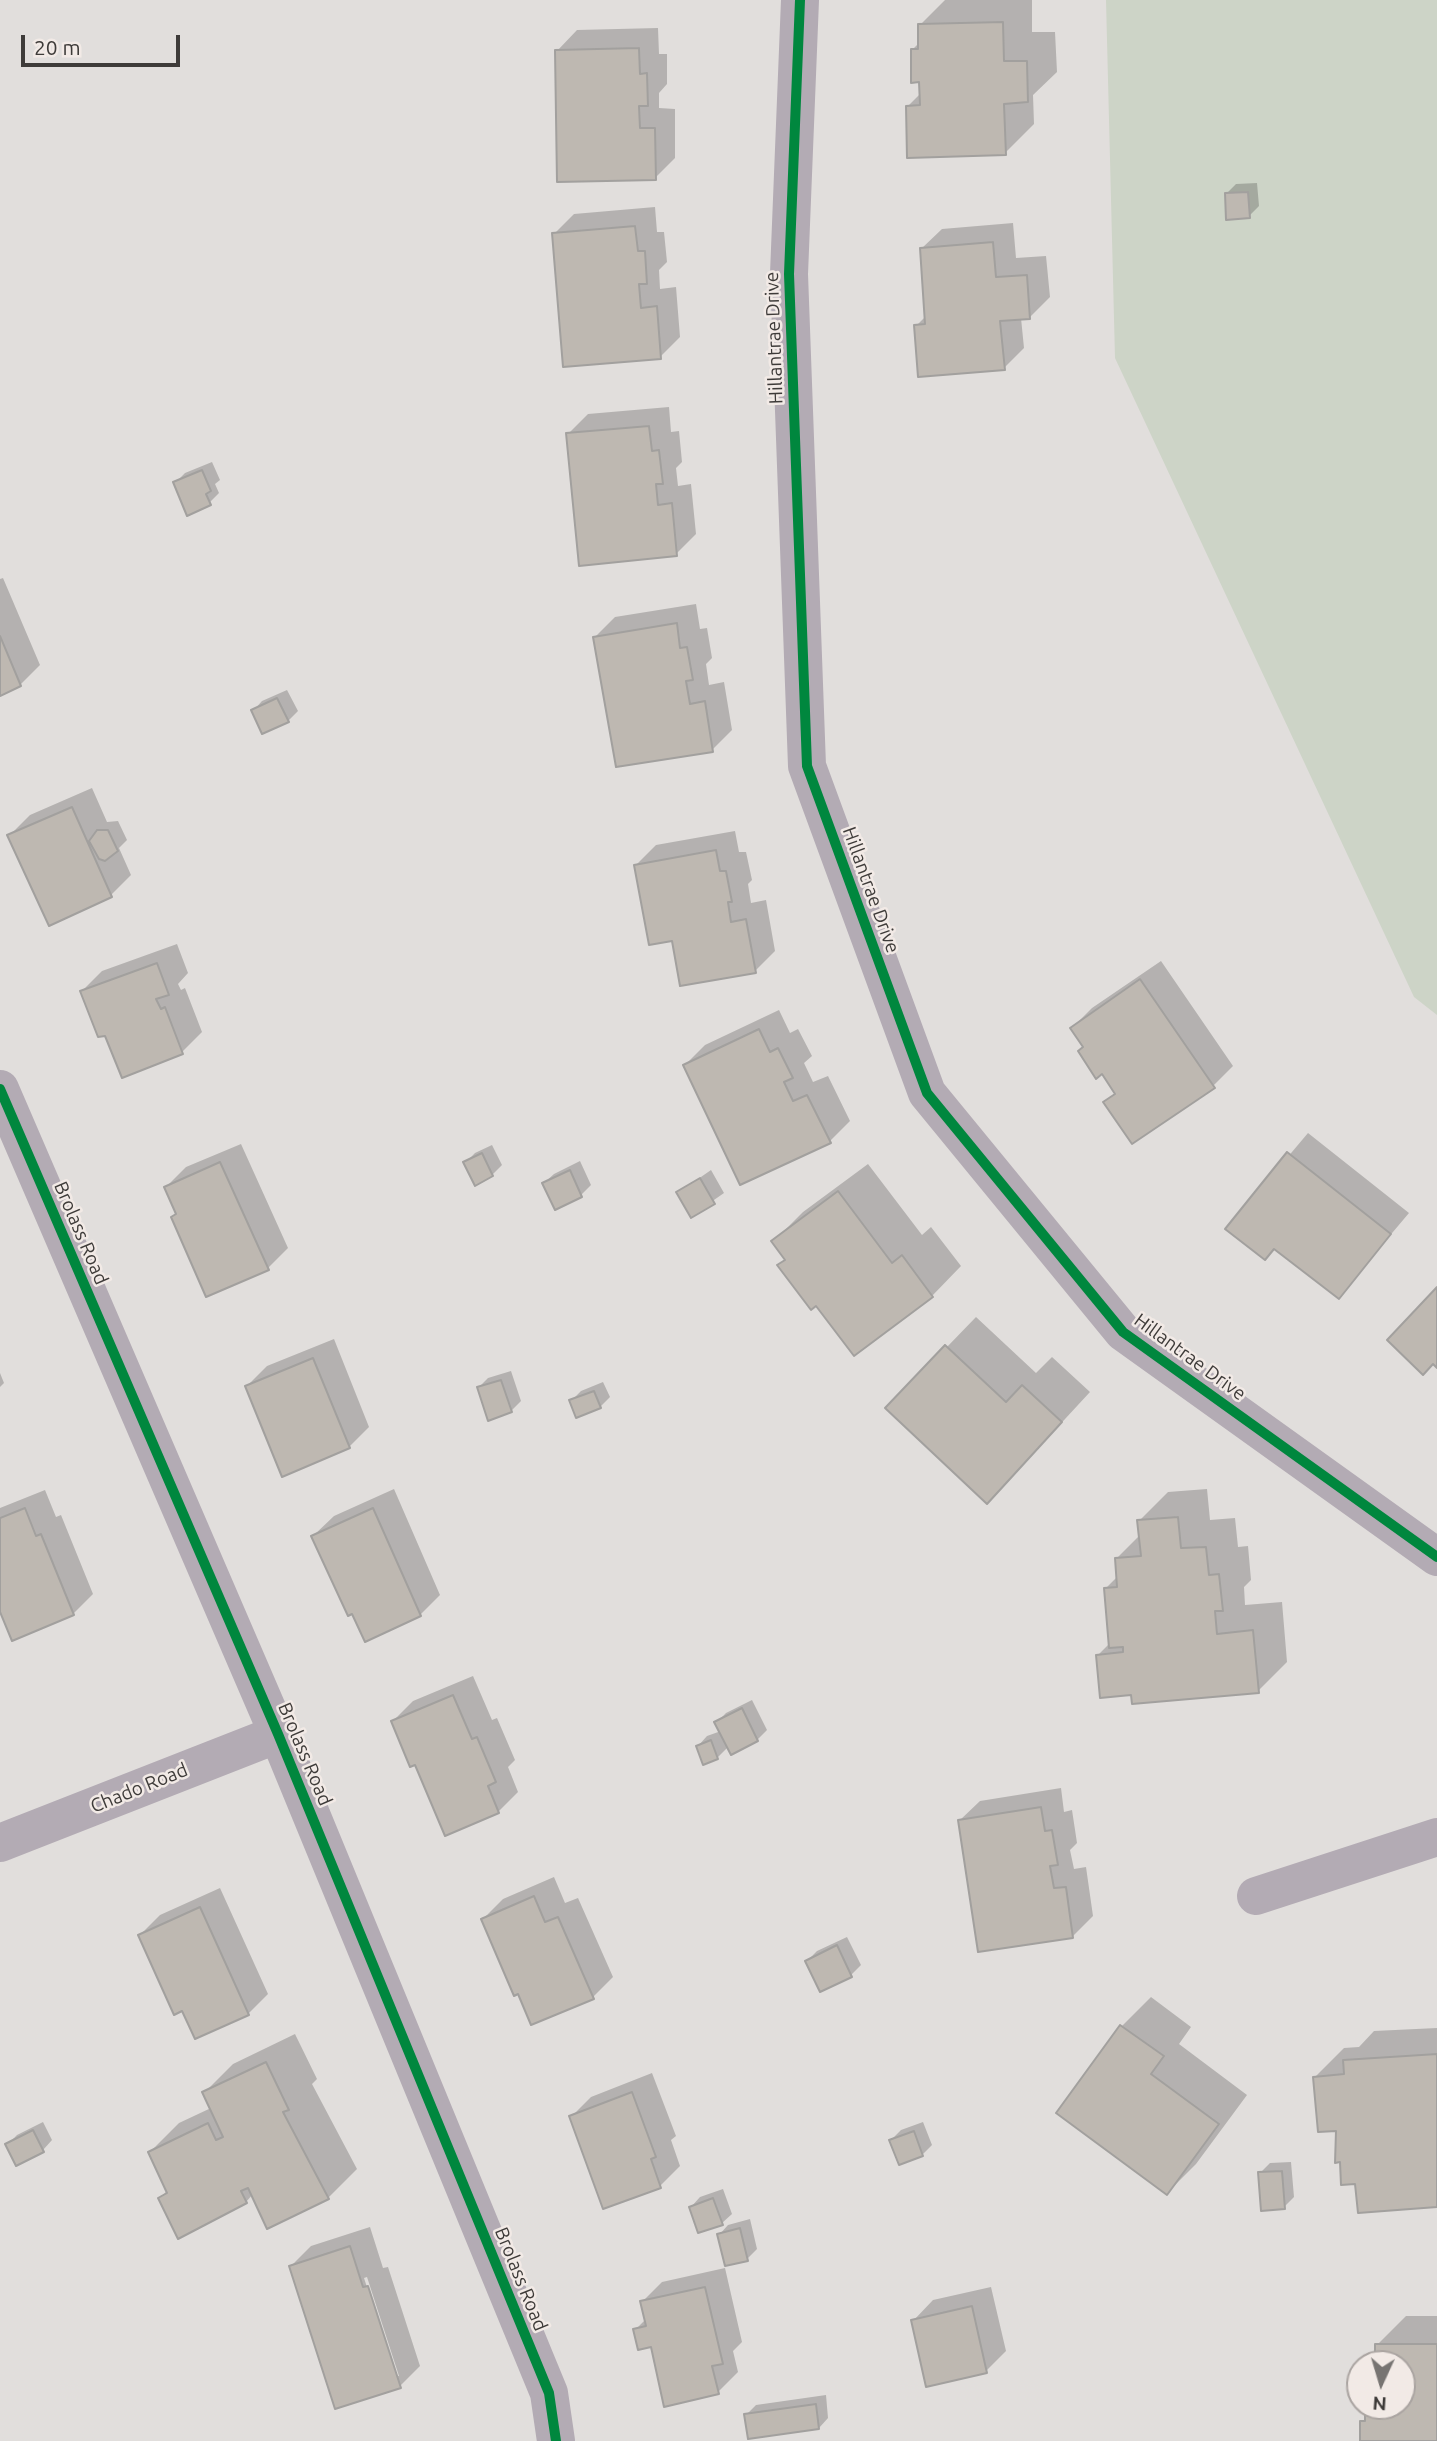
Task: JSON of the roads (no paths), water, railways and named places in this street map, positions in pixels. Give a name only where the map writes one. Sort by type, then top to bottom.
[{"type":"street","name":"Hillantrae Drive","points":[[800,0],[789,274],[807,766],[927,1093],[1124,1332],[1437,1557]]},
{"type":"street","name":"Brolass Road","points":[[0,1089],[278,1734],[549,2393],[556,2441]]},
{"type":"street","name":"Chado Road","points":[[0,1843],[278,1734]]},
{"type":"street","points":[[1256,1896],[1437,1837]]}]
